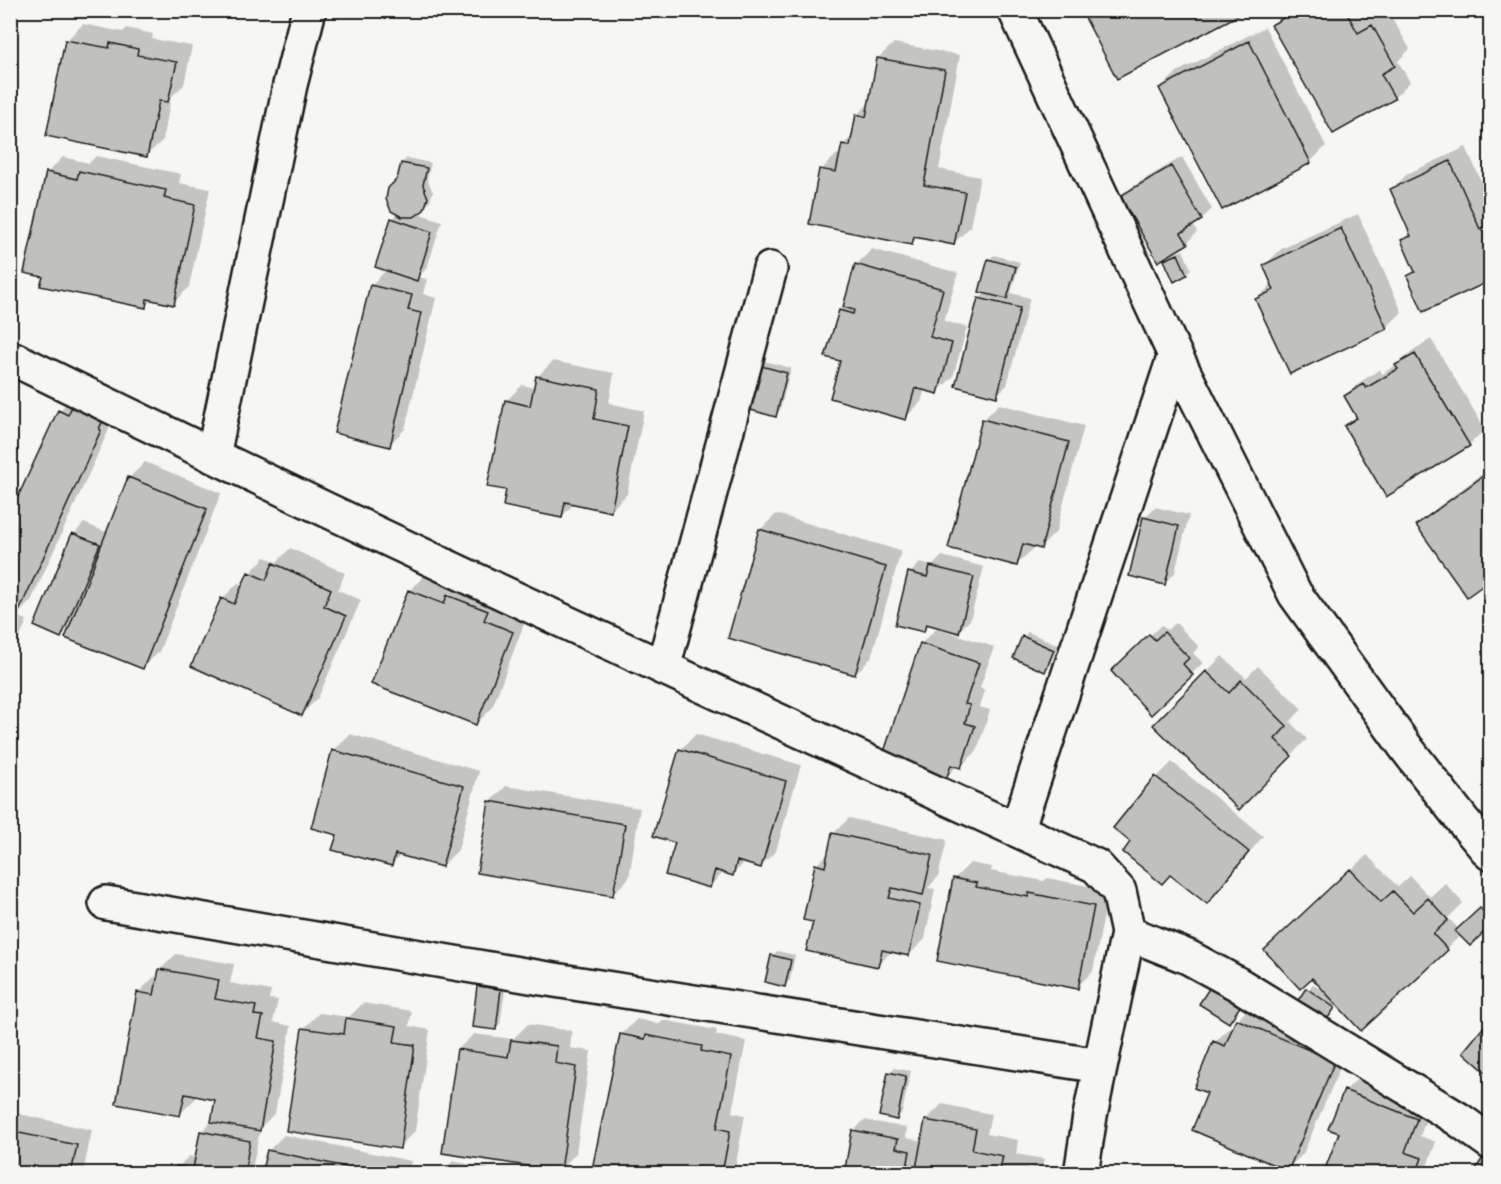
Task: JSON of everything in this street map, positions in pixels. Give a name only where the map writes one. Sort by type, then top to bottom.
[{"type":"street","points":[[213,456],[290,84],[309,10]]},
{"type":"street","points":[[1015,10],[1175,355],[1294,594],[1407,748],[1463,821],[1491,853]]},
{"type":"street","points":[[663,668],[770,269]]},
{"type":"street","points":[[1017,830],[1175,355]]},
{"type":"street","points":[[18,361],[213,456],[663,668],[1096,866],[1119,891],[1128,933],[1089,1116],[1081,1173]]},
{"type":"street","points":[[106,903],[542,978],[1100,1066]]},
{"type":"street","points":[[1128,933],[1188,957],[1236,982],[1458,1119],[1491,1142]]},
{"type":"building","points":[[1081,10],[1236,10],[1239,15],[1117,79]]},
{"type":"building","points":[[1297,10],[1345,10],[1358,33],[1372,25],[1395,66],[1381,74],[1395,99],[1333,134],[1271,25]]},
{"type":"building","points":[[65,40],[109,48],[110,43],[138,49],[137,55],[177,62],[168,102],[159,101],[147,157],[46,136]]},
{"type":"building","points":[[1249,41],[1311,163],[1222,210],[1159,88]]},
{"type":"building","points":[[877,58],[945,70],[924,185],[965,192],[954,245],[914,237],[912,245],[809,224],[819,169],[836,172],[842,144],[850,146],[856,114],[866,117]]},
{"type":"building","points":[[1450,161],[1480,229],[1487,226],[1490,234],[1490,281],[1423,312],[1407,276],[1415,272],[1401,240],[1411,236],[1390,189]]},
{"type":"building","points":[[401,163],[427,168],[423,185],[428,198],[424,210],[414,217],[402,217],[391,211],[386,199],[388,188],[397,179]]},
{"type":"building","points":[[1171,166],[1202,220],[1181,233],[1188,244],[1158,262],[1120,196]]},
{"type":"building","points":[[79,171],[166,190],[164,198],[195,205],[174,305],[147,299],[146,308],[40,286],[43,277],[24,273],[46,172],[77,179]]},
{"type":"building","points":[[391,218],[432,232],[417,281],[375,267]]},
{"type":"building","points":[[1341,228],[1387,329],[1290,374],[1255,299],[1274,290],[1263,265]]},
{"type":"building","points":[[1178,254],[1187,275],[1174,282],[1164,260]]},
{"type":"building","points":[[988,259],[1016,267],[1007,299],[979,292]]},
{"type":"building","points":[[855,264],[943,289],[930,337],[952,343],[938,394],[915,388],[906,420],[830,398],[840,361],[825,357],[839,310],[853,314],[854,310],[843,307]]},
{"type":"building","points":[[370,285],[412,295],[408,310],[421,313],[390,447],[334,433]]},
{"type":"building","points":[[978,298],[1020,308],[997,397],[955,386]]},
{"type":"building","points":[[1415,354],[1470,446],[1386,497],[1344,426],[1357,418],[1344,396],[1363,384],[1366,388],[1398,369],[1395,365]]},
{"type":"building","points":[[758,365],[787,373],[776,417],[747,409]]},
{"type":"building","points":[[536,376],[599,389],[594,419],[628,426],[611,512],[565,502],[562,518],[503,506],[506,490],[487,487],[505,400],[530,406]]},
{"type":"building","points":[[73,404],[104,418],[99,429],[101,430],[16,618],[10,616],[10,514],[58,410],[68,415]]},
{"type":"building","points":[[982,419],[1069,442],[1041,549],[1023,544],[1017,566],[948,548]]},
{"type":"building","points":[[1490,471],[1490,592],[1485,584],[1467,597],[1416,525]]},
{"type":"building","points":[[128,477],[207,509],[143,669],[65,638]]},
{"type":"building","points":[[1143,517],[1179,526],[1165,585],[1129,576]]},
{"type":"building","points":[[759,529],[886,567],[855,675],[728,638]]},
{"type":"building","points":[[72,533],[100,544],[61,638],[34,626]]},
{"type":"building","points":[[273,563],[331,589],[324,606],[346,616],[302,716],[191,666],[221,598],[234,604],[248,572],[266,580]]},
{"type":"building","points":[[930,566],[974,577],[959,633],[926,624],[924,632],[895,625],[908,572],[927,577]]},
{"type":"building","points":[[408,590],[444,604],[447,595],[488,611],[484,620],[513,632],[476,725],[371,684]]},
{"type":"building","points":[[10,628],[18,631],[10,649]]},
{"type":"building","points":[[1164,632],[1189,658],[1183,664],[1193,675],[1151,715],[1111,671],[1149,634],[1155,640]]},
{"type":"building","points":[[1022,636],[1054,650],[1045,672],[1013,658]]},
{"type":"building","points":[[920,643],[979,663],[965,704],[970,705],[965,723],[975,726],[961,768],[951,765],[946,780],[882,758]]},
{"type":"building","points":[[1206,671],[1229,693],[1241,680],[1287,726],[1275,739],[1292,756],[1239,810],[1153,725]]},
{"type":"building","points":[[679,749],[786,781],[761,868],[737,861],[733,876],[715,870],[710,888],[665,875],[675,843],[653,836]]},
{"type":"building","points":[[332,750],[464,786],[442,867],[395,854],[392,866],[332,850],[337,835],[311,828]]},
{"type":"building","points":[[1155,776],[1249,852],[1207,904],[1170,875],[1162,884],[1123,852],[1130,842],[1113,828]]},
{"type":"building","points":[[489,801],[625,824],[613,896],[477,873]]},
{"type":"building","points":[[832,833],[932,855],[923,895],[892,888],[889,898],[920,905],[909,956],[882,950],[878,967],[806,951],[813,922],[803,920],[815,864],[825,867]]},
{"type":"building","points":[[1350,869],[1381,902],[1393,891],[1413,912],[1428,898],[1448,920],[1433,934],[1448,950],[1361,1031],[1312,978],[1300,989],[1264,950]]},
{"type":"building","points":[[953,878],[977,883],[976,887],[1029,897],[1029,893],[1094,906],[1078,989],[937,961]]},
{"type":"building","points":[[1480,908],[1490,918],[1490,926],[1470,946],[1455,931]]},
{"type":"building","points":[[771,955],[791,960],[785,987],[765,982]]},
{"type":"building","points":[[159,969],[219,980],[215,999],[256,1006],[254,1015],[263,1016],[258,1038],[276,1041],[260,1131],[211,1122],[215,1100],[185,1094],[180,1116],[116,1104],[137,992],[154,995]]},
{"type":"building","points":[[1215,979],[1245,999],[1229,1023],[1199,1004]]},
{"type":"building","points":[[477,986],[501,989],[496,1030],[472,1027]]},
{"type":"building","points":[[1306,988],[1335,1008],[1325,1022],[1297,1002]]},
{"type":"building","points":[[346,1018],[397,1026],[394,1042],[415,1045],[400,1149],[286,1131],[302,1028],[344,1034]]},
{"type":"building","points":[[1236,1019],[1335,1061],[1288,1171],[1192,1130],[1207,1093],[1194,1088],[1213,1041],[1225,1046]]},
{"type":"building","points":[[1490,1019],[1490,1076],[1463,1052]]},
{"type":"building","points":[[620,1034],[645,1039],[646,1035],[702,1046],[701,1051],[731,1057],[717,1128],[730,1131],[722,1174],[591,1174]]},
{"type":"building","points":[[511,1040],[557,1046],[555,1063],[576,1067],[561,1171],[442,1153],[457,1049],[508,1057]]},
{"type":"building","points":[[888,1072],[906,1076],[897,1120],[879,1116]]},
{"type":"building","points":[[1344,1090],[1417,1119],[1405,1152],[1422,1158],[1416,1174],[1323,1174],[1339,1133],[1328,1129]]},
{"type":"building","points":[[925,1120],[976,1129],[972,1150],[1003,1156],[1000,1169],[1023,1174],[915,1174]]},
{"type":"building","points":[[852,1130],[898,1139],[896,1148],[910,1151],[906,1174],[844,1174]]},
{"type":"building","points":[[10,1131],[77,1145],[71,1174],[10,1174]]},
{"type":"building","points":[[200,1131],[250,1141],[244,1174],[175,1174],[177,1166],[193,1169]]},
{"type":"building","points":[[1489,1148],[1490,1174],[1476,1174],[1474,1172]]},
{"type":"building","points":[[267,1150],[379,1174],[261,1174]]}]
